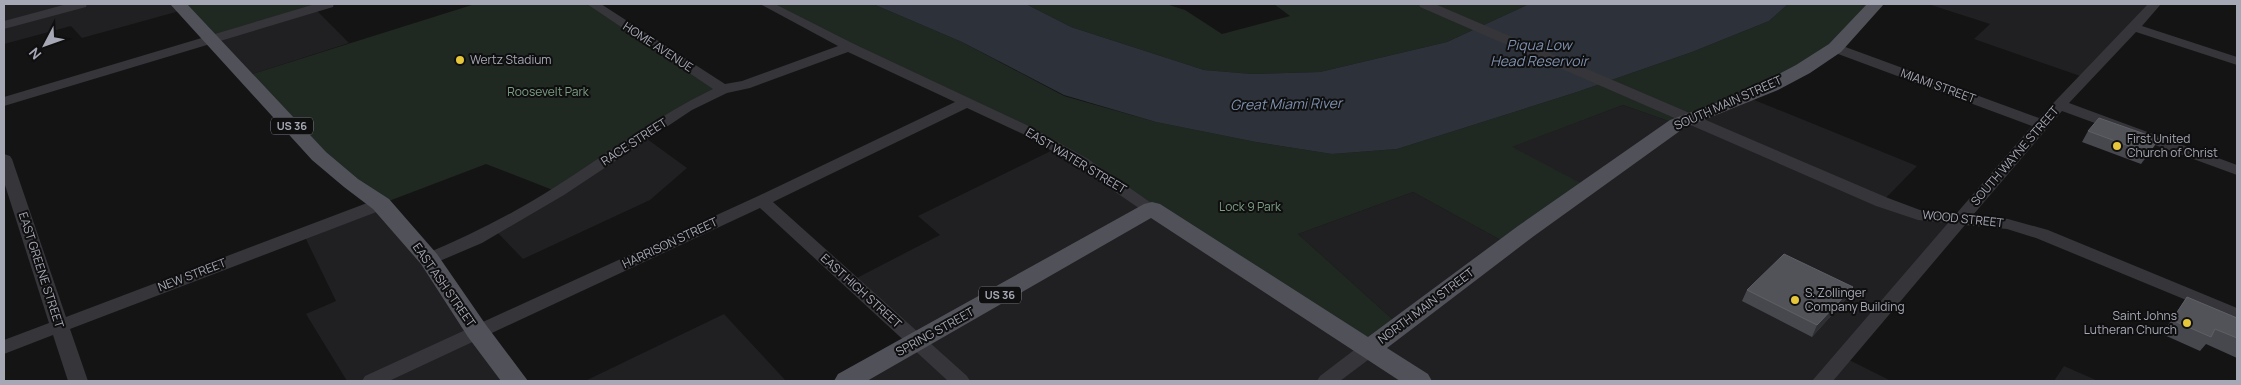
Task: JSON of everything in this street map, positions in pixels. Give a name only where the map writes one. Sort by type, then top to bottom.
[{"type":"main road","name":"EAST ASH STREET","points":[[178,4],[319,156],[351,183],[381,204],[429,259],[477,331],[515,381]]},
{"type":"main road","name":"SOUTH MAIN STREET","points":[[1526,231],[1677,124],[1723,107],[1771,86],[1803,69],[1835,48],[1876,4]]},
{"type":"main road","name":"SPRING STREET","points":[[848,381],[1152,209]]},
{"type":"main road","name":"EAST WATER STREET","points":[[1152,209],[1419,381]]},
{"type":"main road","name":"NORTH MAIN STREET","points":[[1369,349],[1526,231]]},
{"type":"street","points":[[4,24],[81,4]]},
{"type":"street","points":[[4,102],[210,38],[328,4]]},
{"type":"street","name":"HOME AVENUE","points":[[593,4],[723,89]]},
{"type":"street","name":"EAST WATER STREET","points":[[766,4],[848,47],[1028,131],[1082,162],[1152,209]]},
{"type":"street","name":"WOOD STREET","points":[[1425,4],[1882,202],[1918,215],[2008,224],[2042,234],[2237,315]]},
{"type":"street","name":"SOUTH WAYNE STREET","points":[[1822,381],[2042,124],[2155,4]]},
{"type":"street","points":[[2133,27],[2237,61]]},
{"type":"street","name":"RACE STREET","points":[[429,259],[494,229],[558,192],[687,107],[723,89],[745,85],[848,47]]},
{"type":"street","name":"MIAMI STREET","points":[[1835,48],[2042,124]]},
{"type":"street","name":"HARRISON STREET","points":[[372,381],[762,201],[967,102]]},
{"type":"street","points":[[2060,105],[2237,170]]},
{"type":"street","name":"EAST GREENE STREET","points":[[4,159],[78,381]]},
{"type":"street","name":"EAST HIGH STREET","points":[[762,201],[960,381]]},
{"type":"street","name":"NEW STREET","points":[[4,347],[381,204]]},
{"type":"street","name":"NORTH MAIN STREET","points":[[1327,381],[1369,349]]},
{"type":"shaded area","points":[[4,4],[178,4],[183,10],[82,38],[71,26],[4,44]]},
{"type":"shaded area","points":[[1928,4],[2155,4],[2086,78],[1974,39],[1990,24]]},
{"type":"shaded area","points":[[314,8],[349,43],[246,76],[210,38]]},
{"type":"shaded area","points":[[1747,97],[1917,166],[1882,202],[1959,220],[1843,357],[1891,381],[847,381],[918,342],[851,281],[940,235],[918,216],[1057,148],[1400,326],[1298,234],[1413,192],[1508,244],[1511,147],[1623,105],[1677,124]]},
{"type":"shaded area","points":[[643,136],[687,168],[650,200],[523,259],[494,229]]},
{"type":"shaded area","points":[[381,204],[515,381],[347,381],[306,314],[336,301],[303,233]]},
{"type":"shaded area","points":[[724,314],[786,381],[585,381]]},
{"type":"shaded area","points":[[2064,366],[2098,381],[2054,381]]},
{"type":"green space","points":[[178,4],[311,4],[314,8],[210,38]]},
{"type":"green space","name":"Roosevelt Park","points":[[475,4],[593,4],[723,89],[558,192],[486,164],[381,204],[351,183],[246,76]]},
{"type":"green space","name":"Lock 9 Park","points":[[766,4],[873,4],[962,42],[1064,96],[1156,122],[1256,142],[1332,154],[1397,149],[1577,92],[1692,52],[1769,21],[1788,4],[1876,4],[1835,48],[1677,124],[1623,105],[1512,147],[1588,187],[1508,244],[1413,192],[1298,234],[1400,326],[1369,349],[1082,162]]},
{"type":"green space","points":[[1026,4],[1166,4],[1185,10],[1222,34],[1290,16],[1274,4],[1529,4],[1447,42],[1320,72],[1252,74],[1204,70],[1071,27]]},
{"type":"water","name":"Piqua Low Head Reservoir","points":[[873,4],[1026,4],[1071,27],[1204,70],[1252,74],[1320,72],[1447,42],[1529,4],[1788,4],[1769,21],[1692,52],[1577,92],[1397,149],[1332,154],[1256,142],[1156,122],[1064,95],[962,42]]},
{"type":"building","points":[[2099,118],[2159,139],[2148,153],[2088,131]]},
{"type":"building","name":"S. Zollinger Company Building","points":[[1784,254],[1853,287],[1817,325],[1747,290]]},
{"type":"building","points":[[2187,297],[2237,318],[2237,338],[2215,329],[2211,337],[2172,320]]},
{"type":"place","name":"Wertz Stadium","points":[[460,60]]},
{"type":"place","name":"First United Church of Christ","points":[[2117,146]]},
{"type":"place","name":"S. Zollinger Company Building","points":[[1795,300]]},
{"type":"place","name":"Saint Johns Lutheran Church","points":[[2187,323]]},
{"type":"water label","name":"Great Miami River","points":[[1286,104]]}]
